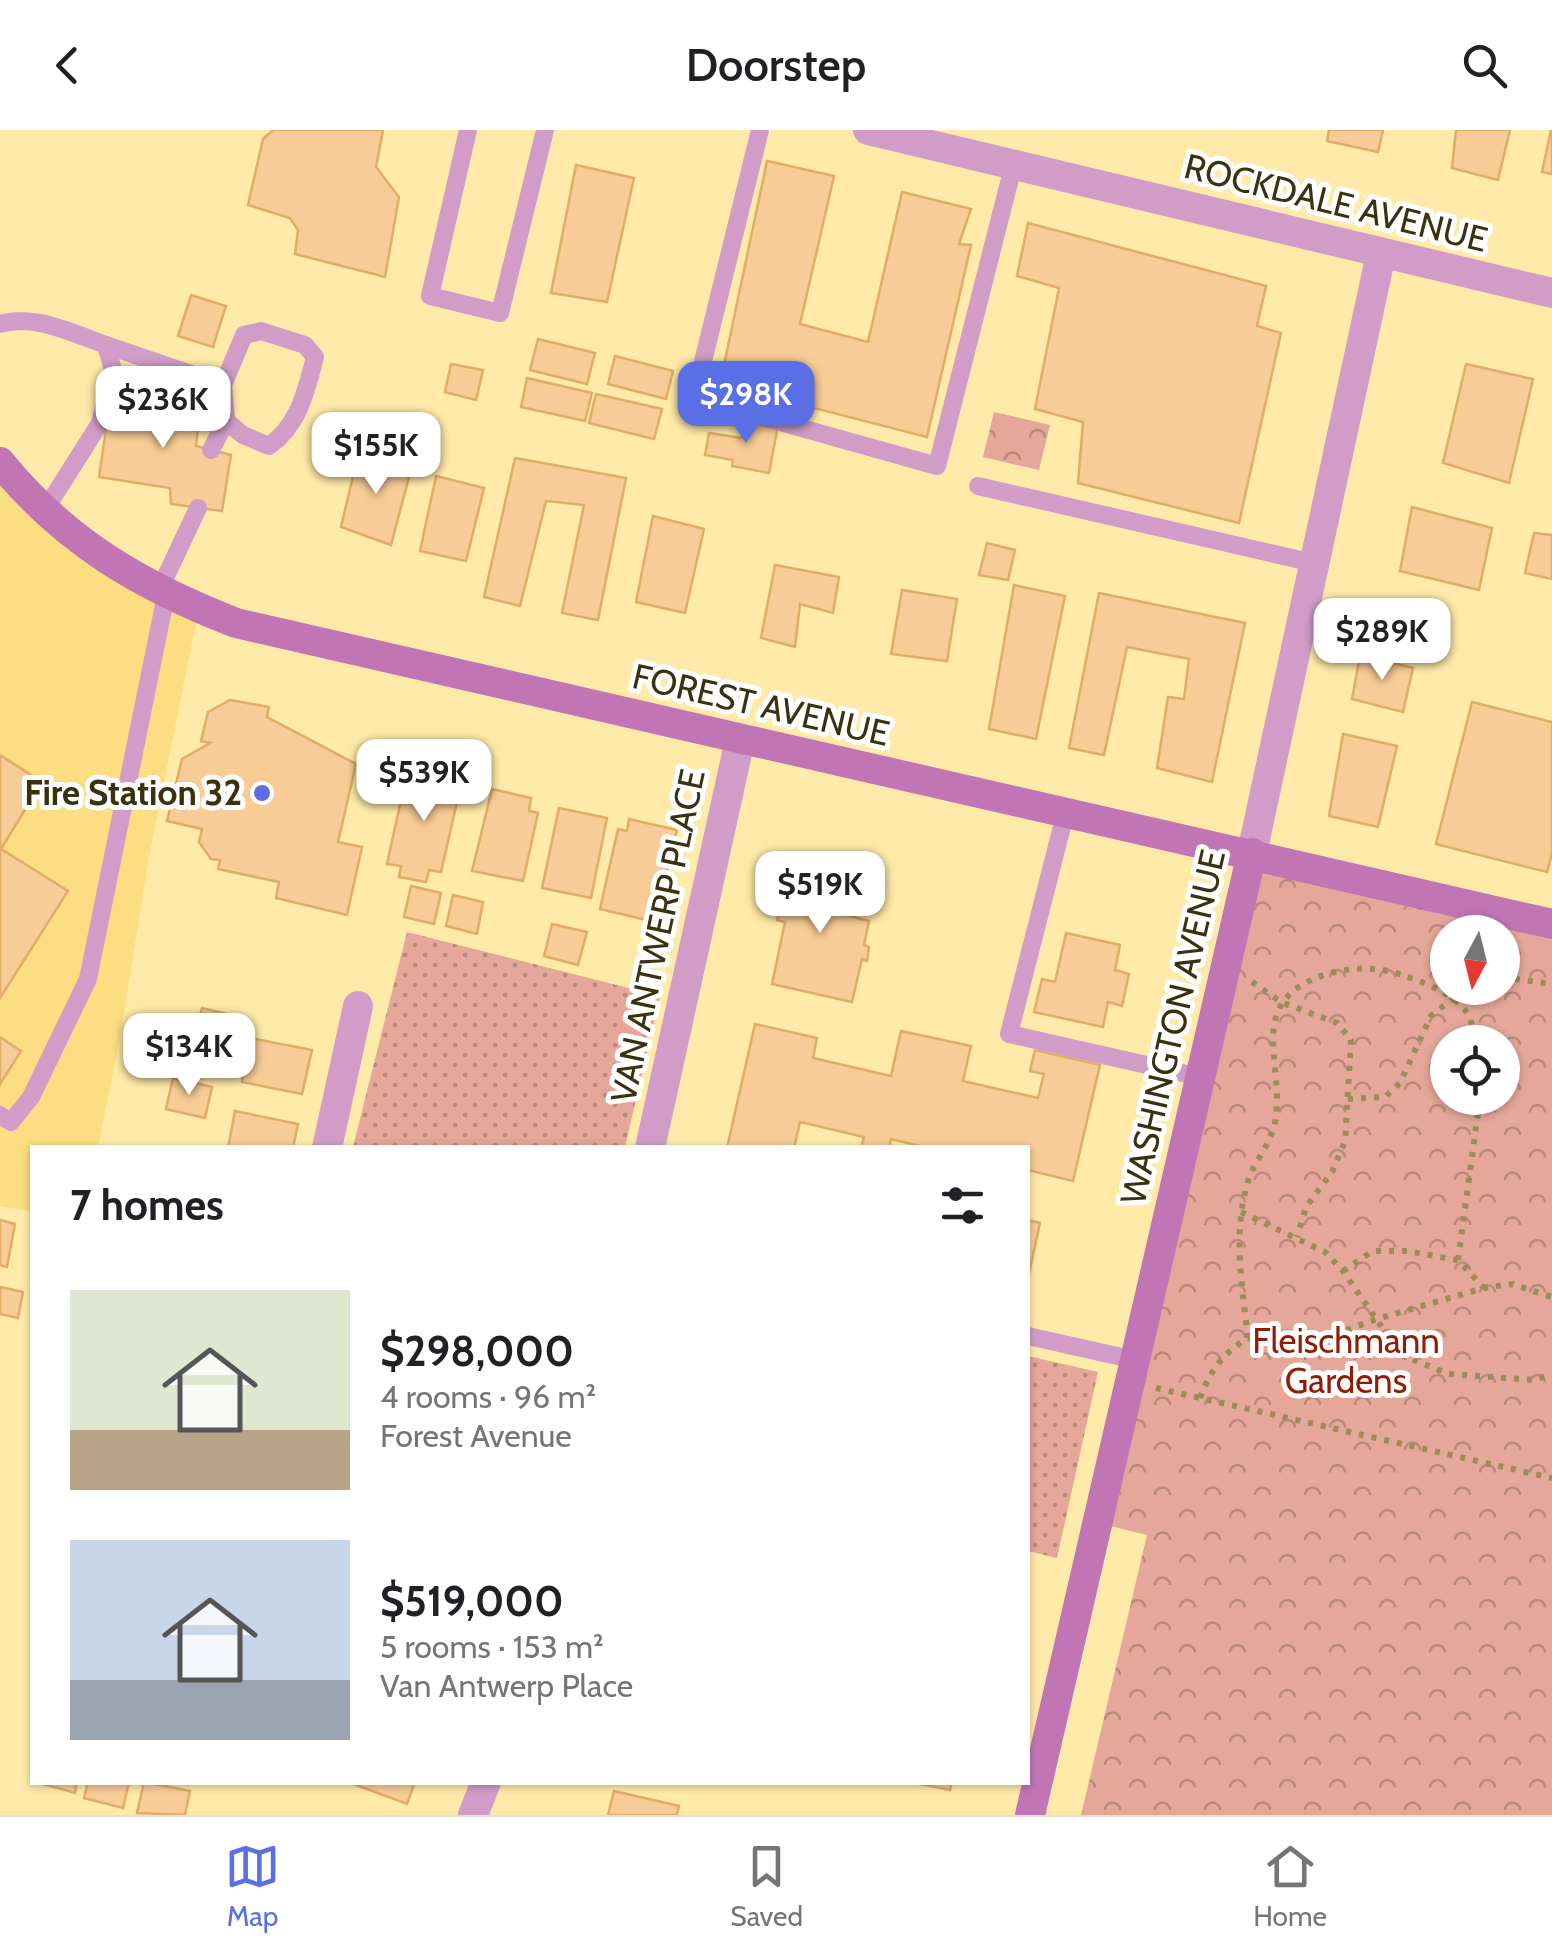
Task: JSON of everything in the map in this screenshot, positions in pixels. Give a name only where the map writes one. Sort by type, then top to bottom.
[{"type":"street","name":"ROCKDALE AVENUE","points":[[868,130],[998,150],[1381,254],[1552,293]]},
{"type":"street","name":"WASHINGTON AVENUE","points":[[1030,1815],[1252,853],[1381,254]]},
{"type":"street","name":"FOREST AVENUE","points":[[4,476],[114,565],[163,593],[236,623],[1552,924]]},
{"type":"street","name":"VAN ANTWERP PLACE","points":[[651,1145],[740,740]]},
{"type":"street","points":[[328,1145],[358,1006]]},
{"type":"street","points":[[474,1815],[485,1785]]},
{"type":"lane","points":[[468,130],[430,296],[500,313],[545,130]]},
{"type":"lane","points":[[760,130],[694,398],[937,466],[998,150]]},
{"type":"lane","points":[[0,324],[50,324],[223,385]]},
{"type":"lane","points":[[211,450],[226,421],[223,385],[244,335],[262,331],[304,345],[316,357],[305,397],[287,434],[269,446],[244,435],[226,421]]},
{"type":"lane","points":[[45,510],[100,423],[113,370],[106,346]]},
{"type":"lane","points":[[978,486],[1314,564]]},
{"type":"lane","points":[[0,1115],[11,1122],[31,1097],[88,979],[163,593],[198,508]]},
{"type":"lane","points":[[1066,811],[1009,1034],[1200,1077]]},
{"type":"lane","points":[[1030,1337],[1132,1371]]},
{"type":"path","points":[[1228,955],[1249,980],[1281,1002],[1337,1023],[1351,1040],[1346,1141],[1332,1172],[1306,1207],[1297,1238]]},
{"type":"path","points":[[1248,1338],[1238,1253],[1241,1212],[1250,1175],[1275,1124],[1272,1030],[1281,1002],[1301,984],[1351,968],[1389,970],[1430,987]]},
{"type":"path","points":[[1520,980],[1552,984]]},
{"type":"path","points":[[1348,1099],[1385,1096],[1400,1083],[1431,1016],[1444,1005]]},
{"type":"path","points":[[1456,1005],[1468,1014],[1471,1025]]},
{"type":"path","points":[[1458,1260],[1478,1115]]},
{"type":"path","points":[[1241,1212],[1325,1252],[1343,1271],[1401,1354],[1449,1374],[1534,1380],[1552,1374]]},
{"type":"path","points":[[1343,1271],[1373,1252],[1407,1251],[1458,1260],[1484,1288]]},
{"type":"path","points":[[1200,1398],[1226,1351],[1248,1338],[1290,1350],[1377,1319],[1484,1288],[1512,1284],[1552,1297]]},
{"type":"path","points":[[1132,1371],[1200,1398],[1552,1478]]},
{"type":"shaded area","points":[[0,462],[22,489],[199,608],[150,852],[98,1145],[30,1145],[30,1212],[0,1206]]},
{"type":"green space","points":[[994,412],[1050,425],[1039,470],[983,457]]},
{"type":"green space","name":"Fleischmann Gardens","points":[[1252,853],[1514,915],[1430,915],[1430,1005],[1520,1005],[1520,916],[1552,924],[1552,1815],[1081,1815],[1147,1535],[1098,1523]]},
{"type":"green space","points":[[407,932],[660,996],[625,1145],[354,1145]]},
{"type":"green space","points":[[1030,1356],[1098,1372],[1057,1558],[1030,1551]]},
{"type":"building","points":[[273,130],[383,130],[376,167],[399,197],[385,277],[295,254],[298,230],[290,218],[248,205],[263,139]]},
{"type":"building","points":[[1329,130],[1383,130],[1378,152],[1327,141]]},
{"type":"building","points":[[1456,130],[1510,130],[1498,180],[1452,168]]},
{"type":"building","points":[[1552,130],[1552,174],[1542,172]]},
{"type":"building","points":[[767,161],[834,176],[800,324],[868,342],[902,192],[971,209],[959,244],[971,245],[927,437],[720,384]]},
{"type":"building","points":[[576,165],[634,178],[607,302],[551,293]]},
{"type":"building","points":[[1028,223],[1266,286],[1257,326],[1281,333],[1239,523],[1078,483],[1083,422],[1035,409],[1059,288],[1017,276]]},
{"type":"building","points":[[191,295],[226,306],[213,347],[178,336]]},
{"type":"building","points":[[538,339],[595,353],[587,384],[530,370]]},
{"type":"building","points":[[615,356],[673,371],[666,399],[608,384]]},
{"type":"building","points":[[451,364],[483,370],[476,400],[445,392]]},
{"type":"building","points":[[1466,364],[1533,379],[1509,483],[1443,463]]},
{"type":"building","points":[[527,378],[592,393],[585,421],[521,407]]},
{"type":"building","points":[[112,388],[200,410],[196,446],[231,455],[222,511],[171,504],[170,488],[99,477]]},
{"type":"building","points":[[596,394],[662,409],[654,439],[589,423]]},
{"type":"building","points":[[745,419],[778,425],[769,473],[732,466],[733,460],[705,455],[709,433],[742,438]]},
{"type":"building","points":[[359,451],[412,466],[391,545],[341,527]]},
{"type":"building","points":[[515,458],[626,478],[598,620],[562,613],[584,505],[546,501],[520,606],[484,597]]},
{"type":"building","points":[[436,476],[484,488],[466,561],[420,551]]},
{"type":"building","points":[[1412,507],[1492,528],[1479,590],[1400,571]]},
{"type":"building","points":[[653,516],[704,529],[685,613],[636,602]]},
{"type":"building","points":[[1534,533],[1552,535],[1552,579],[1525,573]]},
{"type":"building","points":[[987,543],[1015,550],[1008,580],[979,575]]},
{"type":"building","points":[[775,565],[839,577],[833,613],[800,604],[795,647],[761,638]]},
{"type":"building","points":[[1014,585],[1065,596],[1036,739],[989,729]]},
{"type":"building","points":[[902,590],[957,599],[947,661],[891,654]]},
{"type":"building","points":[[1099,593],[1245,623],[1212,782],[1157,768],[1168,697],[1184,699],[1189,659],[1127,647],[1104,755],[1069,748]]},
{"type":"building","points":[[1360,655],[1413,668],[1403,712],[1352,699]]},
{"type":"building","name":"Fire Station 32","points":[[230,700],[269,707],[267,717],[356,764],[338,842],[362,847],[347,915],[276,898],[279,882],[218,869],[220,860],[211,859],[199,842],[202,829],[167,821],[182,759],[210,743],[201,741],[208,712]]},
{"type":"building","points":[[1472,702],[1552,722],[1552,853],[1547,872],[1436,844]]},
{"type":"building","points":[[1343,734],[1397,746],[1378,827],[1329,816]]},
{"type":"building","points":[[0,755],[42,782],[1,849],[68,891],[0,998]]},
{"type":"building","points":[[408,768],[462,780],[441,872],[429,870],[426,882],[399,877],[401,866],[387,864]]},
{"type":"building","points":[[492,789],[531,798],[529,811],[538,813],[523,881],[472,871]]},
{"type":"building","points":[[559,808],[607,818],[591,898],[542,888]]},
{"type":"building","points":[[629,819],[677,830],[655,922],[600,909],[618,829],[627,831]]},
{"type":"building","points":[[789,866],[853,880],[845,915],[869,921],[864,945],[869,947],[867,961],[862,959],[852,1002],[772,984],[785,922],[777,920]]},
{"type":"building","points":[[411,886],[441,893],[434,924],[404,917]]},
{"type":"building","points":[[453,895],[483,902],[477,934],[446,926]]},
{"type":"building","points":[[552,924],[587,932],[578,965],[544,956]]},
{"type":"building","points":[[1066,933],[1120,945],[1115,970],[1129,974],[1122,1006],[1108,1002],[1103,1027],[1034,1012],[1042,979],[1055,982]]},
{"type":"building","points":[[202,1008],[227,1014],[224,1029],[198,1023]]},
{"type":"building","points":[[755,1024],[817,1038],[813,1058],[891,1076],[901,1031],[971,1046],[963,1081],[1038,1098],[1044,1074],[1030,1071],[1035,1050],[1100,1065],[1073,1181],[1030,1170],[1030,1145],[916,1145],[891,1139],[890,1145],[862,1145],[864,1137],[800,1122],[795,1145],[728,1145]]},
{"type":"building","points":[[0,1037],[21,1051],[0,1084]]},
{"type":"building","points":[[245,1037],[312,1050],[302,1094],[242,1082],[243,1075],[237,1074]]},
{"type":"building","points":[[173,1078],[212,1087],[205,1118],[166,1109]]},
{"type":"building","points":[[235,1111],[298,1124],[294,1145],[229,1145]]},
{"type":"building","points":[[0,1220],[15,1224],[7,1267],[0,1265]]},
{"type":"building","points":[[1030,1220],[1040,1223],[1030,1269]]},
{"type":"building","points":[[0,1287],[23,1292],[18,1318],[0,1314]]},
{"type":"building","points":[[47,1785],[76,1785],[75,1793]]},
{"type":"building","points":[[87,1785],[128,1785],[123,1808],[84,1798]]},
{"type":"building","points":[[143,1785],[190,1791],[185,1815],[137,1813]]},
{"type":"building","points":[[356,1785],[414,1785],[407,1804]]},
{"type":"building","points":[[925,1785],[951,1785],[950,1790]]},
{"type":"building","points":[[614,1791],[679,1806],[677,1815],[608,1815]]},
{"type":"place","name":"Fire Station 32","points":[[262,793]]}]
